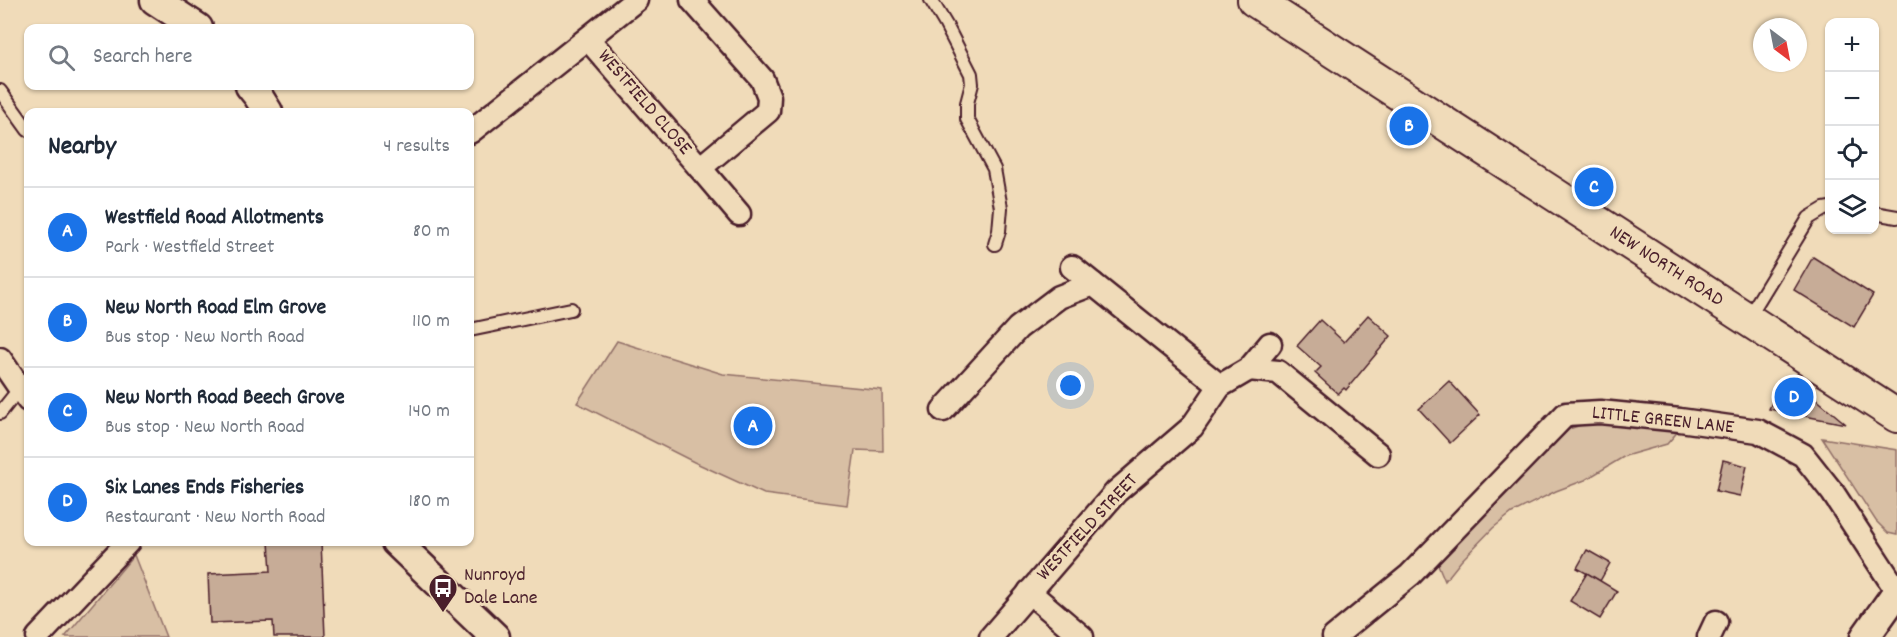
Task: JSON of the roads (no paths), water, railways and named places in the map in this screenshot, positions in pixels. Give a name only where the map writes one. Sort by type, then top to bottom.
[{"type":"main road","name":"NEW NORTH ROAD","points":[[1274,5],[1897,416]]},
{"type":"street","points":[[155,0],[192,24]]},
{"type":"street","points":[[474,129],[588,39],[611,8],[636,0]]},
{"type":"street","name":"WESTFIELD CLOSE","points":[[692,0],[762,79],[769,97],[768,111],[700,168]]},
{"type":"street","name":"WESTFIELD CLOSE","points":[[588,39],[739,214]]},
{"type":"street","points":[[253,90],[265,108]]},
{"type":"street","points":[[1072,267],[1220,386]]},
{"type":"street","points":[[943,410],[1018,328],[1059,297],[1093,284]]},
{"type":"street","name":"WESTFIELD STREET","points":[[991,637],[1116,492],[1192,427],[1220,386],[1249,369],[1270,344]]},
{"type":"street","points":[[0,359],[24,394]]},
{"type":"street","points":[[1249,369],[1278,372],[1378,454]]},
{"type":"street","name":"LITTLE GREEN LANE","points":[[1334,637],[1410,575],[1566,414],[1600,412],[1680,420],[1758,431],[1777,441],[1803,456],[1833,493],[1897,591]]},
{"type":"street","points":[[38,637],[124,546]]},
{"type":"street","points":[[400,546],[495,637]]},
{"type":"street","points":[[1865,637],[1897,591]]},
{"type":"street","name":"WESTFIELD STREET","points":[[1029,592],[1082,637]]},
{"type":"lane","points":[[931,0],[971,74],[972,84],[967,103],[967,119],[994,169],[1001,208],[999,231],[995,244]]},
{"type":"lane","points":[[0,91],[24,124]]},
{"type":"lane","points":[[1747,319],[1809,219],[1825,208]]},
{"type":"lane","points":[[1879,214],[1897,217]]},
{"type":"lane","points":[[474,329],[571,309]]},
{"type":"lane","points":[[0,413],[24,394]]},
{"type":"place","name":"New North Road Elm Grove","points":[[1409,126]]},
{"type":"place","name":"New North Road Beech Grove","points":[[1594,187]]},
{"type":"place","name":"Six Lanes Ends Fisheries","points":[[1794,397]]},
{"type":"place","name":"Westfield Road Allotments","points":[[753,426]]},
{"type":"place","name":"Nunroyd Dale Lane","points":[[443,614]]}]
